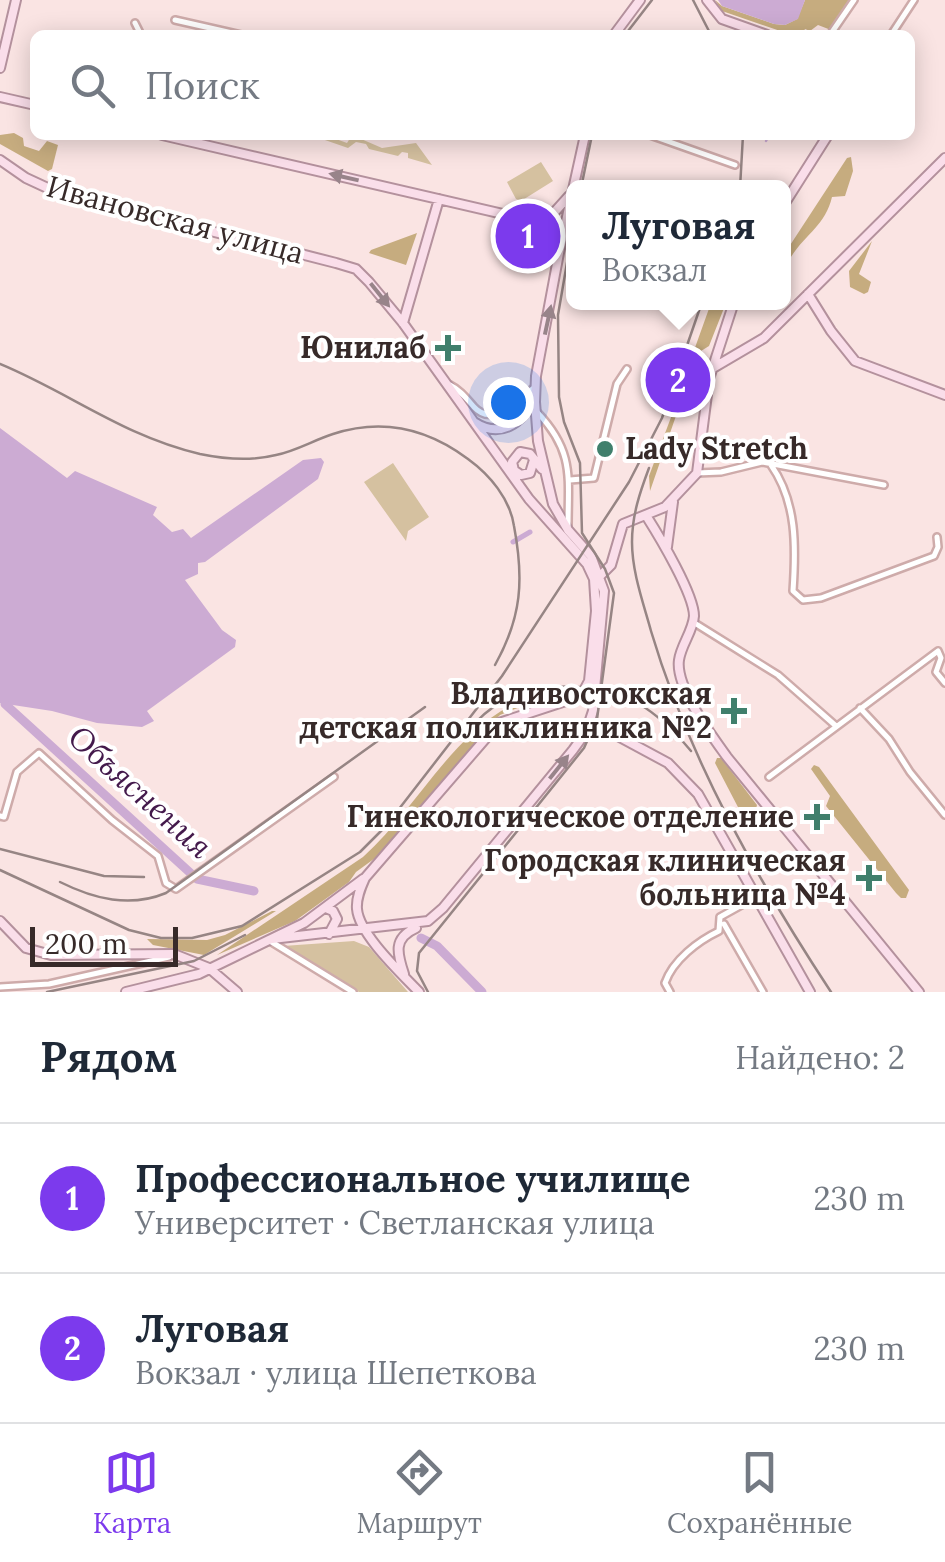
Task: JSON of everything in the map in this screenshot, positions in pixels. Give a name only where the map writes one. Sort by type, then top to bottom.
[{"type":"main road","points":[[0,68],[16,0]]},
{"type":"main road","points":[[618,30],[640,0]]},
{"type":"main road","points":[[707,0],[722,19],[753,30]]},
{"type":"main road","points":[[0,97],[30,105]]},
{"type":"main road","points":[[205,140],[531,220],[550,233],[559,253]]},
{"type":"main road","points":[[574,180],[584,140]]},
{"type":"main road","points":[[791,193],[825,140]]},
{"type":"main road","points":[[712,369],[764,338],[945,158]]},
{"type":"main road","name":"Ивановская улица","points":[[0,160],[54,191],[356,269],[403,323]]},
{"type":"main road","points":[[126,992],[180,981],[326,908],[365,878],[498,723],[575,700],[588,681],[596,611],[594,580],[587,564],[517,484],[403,323],[439,199]]},
{"type":"main road","points":[[531,220],[560,210],[566,199]]},
{"type":"main road","points":[[406,978],[398,955],[400,939],[428,922],[448,903],[573,750],[590,721],[604,610],[600,576],[591,556],[568,530],[553,504],[538,441],[535,409],[566,218]]},
{"type":"main road","points":[[808,294],[848,355],[861,364],[945,395]]},
{"type":"main road","points":[[600,576],[611,566],[623,524],[647,517],[674,500],[696,472],[712,369],[731,310]]},
{"type":"main road","points":[[717,351],[722,358],[731,358]]},
{"type":"main road","points":[[470,420],[486,429],[503,430],[525,414],[535,391]]},
{"type":"main road","points":[[502,462],[521,474],[530,473],[538,441]]},
{"type":"main road","points":[[517,484],[512,462],[517,454],[527,452],[544,472]]},
{"type":"main road","points":[[667,547],[674,500]]},
{"type":"main road","points":[[647,517],[667,547],[693,610],[679,672],[705,724],[727,757],[919,992]]},
{"type":"main road","points":[[590,721],[662,760],[687,781],[707,806],[810,992]]},
{"type":"main road","points":[[365,878],[356,906],[366,930],[418,992]]},
{"type":"main road","points":[[326,908],[337,918],[329,934]]},
{"type":"main road","points":[[0,922],[26,948],[40,954],[178,955],[209,968],[237,992]]},
{"type":"main road","points":[[270,939],[428,922]]},
{"type":"street","points":[[833,30],[854,0]]},
{"type":"street","points":[[894,30],[914,0]]},
{"type":"street","points":[[176,20],[219,30]]},
{"type":"street","points":[[135,23],[138,30]]},
{"type":"street","points":[[664,140],[735,165]]},
{"type":"street","points":[[570,480],[594,478],[618,384],[627,369]]},
{"type":"street","points":[[447,384],[489,416],[535,391]]},
{"type":"street","points":[[535,409],[557,438],[570,480],[568,530]]},
{"type":"street","points":[[696,472],[721,472],[749,463],[823,471],[884,485]]},
{"type":"street","points":[[771,465],[783,488],[794,526],[793,590],[803,600],[818,599],[934,556],[938,550],[937,537]]},
{"type":"street","points":[[693,622],[778,674],[836,726]]},
{"type":"street","points":[[769,777],[938,651],[936,672],[945,684]]},
{"type":"street","points":[[860,708],[889,739],[945,815]]},
{"type":"street","points":[[0,816],[4,817],[18,772],[39,752],[112,820],[158,856],[169,887],[176,890],[334,777]]},
{"type":"street","points":[[720,917],[756,897]]},
{"type":"street","points":[[670,992],[665,983],[668,973],[719,930],[720,917]]},
{"type":"street","points":[[720,917],[763,992]]},
{"type":"street","points":[[270,939],[353,992]]},
{"type":"street","points":[[0,987],[50,984],[178,955]]},
{"type":"shaded area","points":[[715,0],[722,6],[785,25],[797,19],[805,0],[852,0],[831,30],[818,25],[811,30],[777,30],[722,11]]},
{"type":"shaded area","points":[[718,0],[805,0],[798,19],[785,25],[722,6]]},
{"type":"shaded area","points":[[14,133],[23,138],[24,146],[39,151],[47,141],[58,145],[52,169],[48,171],[0,144],[0,135]]},
{"type":"shaded area","points":[[325,140],[364,140],[382,148],[416,143],[432,165],[408,158],[408,153],[398,156],[369,149],[366,144],[356,142],[348,148]]},
{"type":"shaded area","points":[[851,157],[853,171],[845,196],[832,197],[819,224],[791,258],[791,244]]},
{"type":"shaded area","points":[[541,162],[553,181],[521,201],[516,199],[507,182]]},
{"type":"shaded area","points":[[417,233],[406,265],[369,253],[371,250]]},
{"type":"shaded area","points":[[872,241],[859,274],[871,282],[864,294],[850,287],[849,271]]},
{"type":"shaded area","points":[[708,310],[723,310],[709,346],[696,360],[692,356]]},
{"type":"shaded area","points":[[688,372],[687,384],[650,491],[649,476]]},
{"type":"shaded area","points":[[0,428],[67,478],[75,471],[157,507],[153,515],[172,532],[183,529],[191,538],[303,460],[321,458],[324,462],[318,479],[205,562],[198,563],[198,574],[185,580],[222,630],[236,640],[235,647],[147,711],[154,721],[142,727],[97,723],[0,703]]},
{"type":"shaded area","points":[[393,463],[429,517],[408,531],[406,541],[364,482]]},
{"type":"shaded area","points":[[529,697],[538,700],[500,715],[378,856],[349,882],[295,921],[217,955],[363,857],[479,727]]},
{"type":"shaded area","points":[[721,758],[757,805],[756,809],[740,811],[715,763]]},
{"type":"shaded area","points":[[814,765],[909,890],[906,898],[896,893],[826,806],[830,796],[811,769]]},
{"type":"shaded area","points":[[276,911],[204,955],[153,945],[147,939],[207,940]]},
{"type":"shaded area","points":[[354,941],[369,947],[408,992],[359,992],[283,946]]},
{"type":"waterway","points":[[513,542],[530,532]]},
{"type":"waterway","name":"Объяснения","points":[[5,704],[197,879],[254,891]]},
{"type":"waterway","name":"Объяснения","points":[[421,938],[437,946],[482,992]]},
{"type":"tram line","points":[[629,30],[652,0]]},
{"type":"tram line","points":[[583,180],[591,140]]},
{"type":"tram line","points":[[428,992],[417,971],[419,953],[584,748],[597,719],[614,593],[605,569],[582,533],[580,463],[559,397],[558,315],[566,269]]},
{"type":"railway","points":[[693,0],[708,30]]},
{"type":"railway","points":[[740,180],[743,140]]},
{"type":"railway","points":[[0,870],[129,930],[161,938],[192,938],[242,926],[360,852],[385,827],[502,676],[629,482],[662,418],[699,310]]},
{"type":"railway","points":[[0,364],[121,425],[209,456],[267,457],[333,434],[369,427],[404,429],[453,449],[498,488],[514,526],[520,581],[516,614],[495,665]]},
{"type":"railway","points":[[649,468],[635,513],[632,553],[641,598],[667,679],[728,818],[777,907],[831,992]]},
{"type":"railway","points":[[477,721],[493,707],[533,690],[598,690],[647,709],[691,751]]},
{"type":"railway","points":[[60,882],[86,893],[126,901],[166,893],[425,707]]},
{"type":"railway","points":[[0,849],[104,876],[144,877]]},
{"type":"railway","points":[[47,992],[194,961],[245,935]]},
{"type":"place","name":"Профессиональное училище","points":[[528,236]]},
{"type":"place","name":"Юнилаб","points":[[448,348]]},
{"type":"place","name":"Луговая","points":[[678,380]]},
{"type":"place","name":"Lady Stretch","points":[[605,449]]},
{"type":"place","name":"Владивостокская детская поликлинника №2","points":[[734,711]]},
{"type":"place","name":"Гинекологическое отделение","points":[[817,817]]},
{"type":"place","name":"Городская клиническая больница №4","points":[[869,878]]}]
